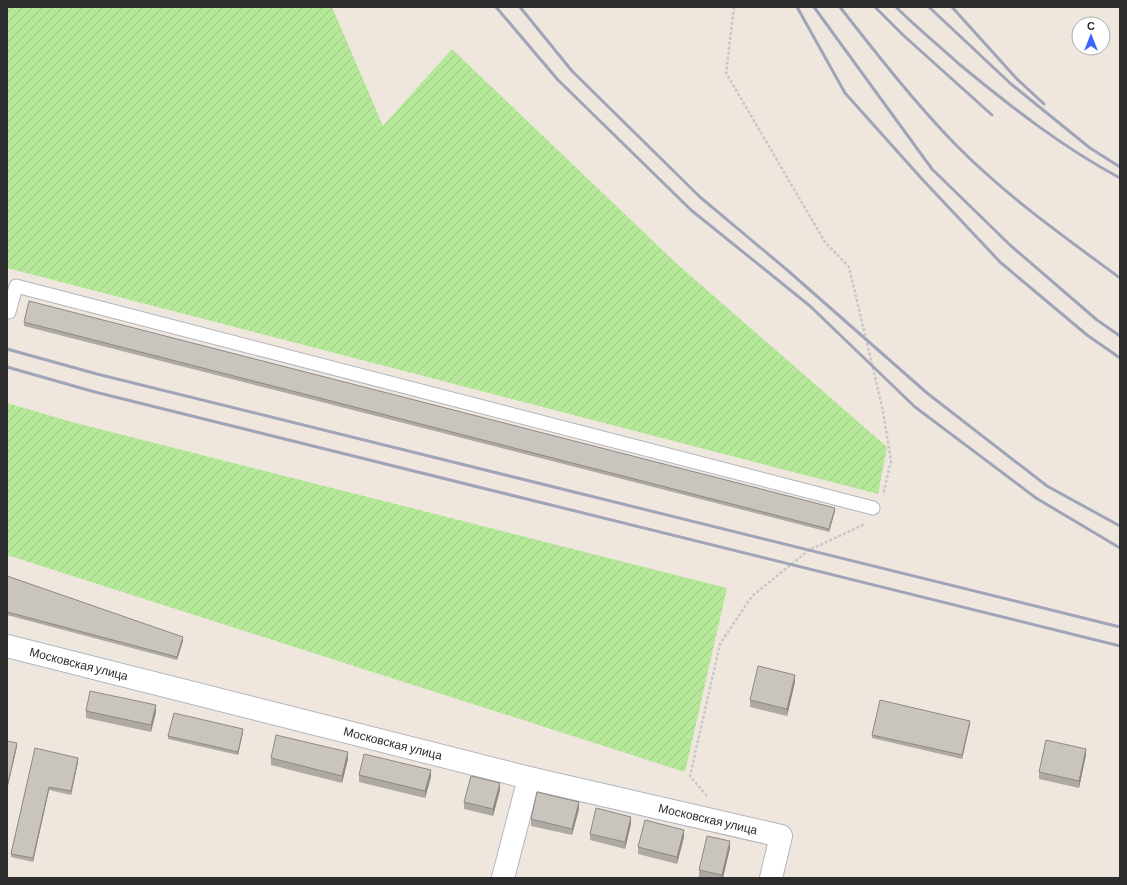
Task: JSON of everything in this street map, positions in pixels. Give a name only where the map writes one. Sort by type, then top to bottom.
[{"type":"street","name":"Московская улица","points":[[7,646],[529,778],[781,836],[770,878]]},
{"type":"street","points":[[503,878],[529,778]]},
{"type":"lane","points":[[7,311],[9,312],[16,286],[874,508]]},
{"type":"path","points":[[709,798],[690,776],[720,644],[752,596],[809,550],[863,525],[882,496],[891,461],[883,411],[849,267],[825,242],[726,73],[734,7]]},
{"type":"green space","points":[[7,7],[332,7],[383,126],[452,49],[676,263],[887,447],[878,494],[7,268]]},
{"type":"green space","points":[[7,403],[72,422],[727,588],[685,772],[7,555]]},
{"type":"building","points":[[29,301],[835,508],[829,529],[24,322]]},
{"type":"building","points":[[7,576],[183,637],[177,657],[7,612]]},
{"type":"building","points":[[758,666],[795,675],[787,709],[750,700]]},
{"type":"building","points":[[90,691],[156,705],[151,725],[86,711]]},
{"type":"building","points":[[880,700],[970,721],[962,755],[872,735]]},
{"type":"building","points":[[174,713],[243,729],[238,752],[168,736]]},
{"type":"building","points":[[276,735],[348,752],[342,776],[271,758]]},
{"type":"building","points":[[1046,740],[1086,749],[1079,781],[1039,772]]},
{"type":"building","points":[[7,741],[17,743],[7,787]]},
{"type":"building","points":[[35,748],[78,758],[71,791],[49,787],[33,858],[11,854]]},
{"type":"building","points":[[364,754],[431,770],[425,791],[359,775]]},
{"type":"building","points":[[471,776],[500,783],[493,809],[464,802]]},
{"type":"building","points":[[537,792],[579,802],[572,829],[531,819]]},
{"type":"building","points":[[596,808],[631,817],[625,842],[590,834]]},
{"type":"building","points":[[645,820],[684,830],[677,857],[638,847]]},
{"type":"building","points":[[707,836],[730,841],[722,875],[699,870]]},
{"type":"railway","points":[[496,7],[558,80],[691,210],[810,306],[915,407],[1036,498],[1120,548]]},
{"type":"railway","points":[[520,7],[572,71],[700,197],[786,269],[927,393],[1047,486],[1120,526]]},
{"type":"railway","points":[[797,7],[845,93],[922,179],[1000,262],[1087,335],[1120,358]]},
{"type":"railway","points":[[814,7],[932,169],[1010,245],[1097,320],[1120,336]]},
{"type":"railway","points":[[840,7],[911,95],[974,163],[1014,198],[1120,278]]},
{"type":"railway","points":[[875,7],[903,35],[992,115]]},
{"type":"railway","points":[[896,7],[959,64],[1017,110],[1078,153],[1120,178]]},
{"type":"railway","points":[[929,7],[1011,84],[1090,148],[1120,167]]},
{"type":"railway","points":[[952,7],[1016,78],[1044,104]]},
{"type":"railway","points":[[7,349],[97,374],[1120,627]]},
{"type":"railway","points":[[7,367],[95,392],[1120,646]]}]
